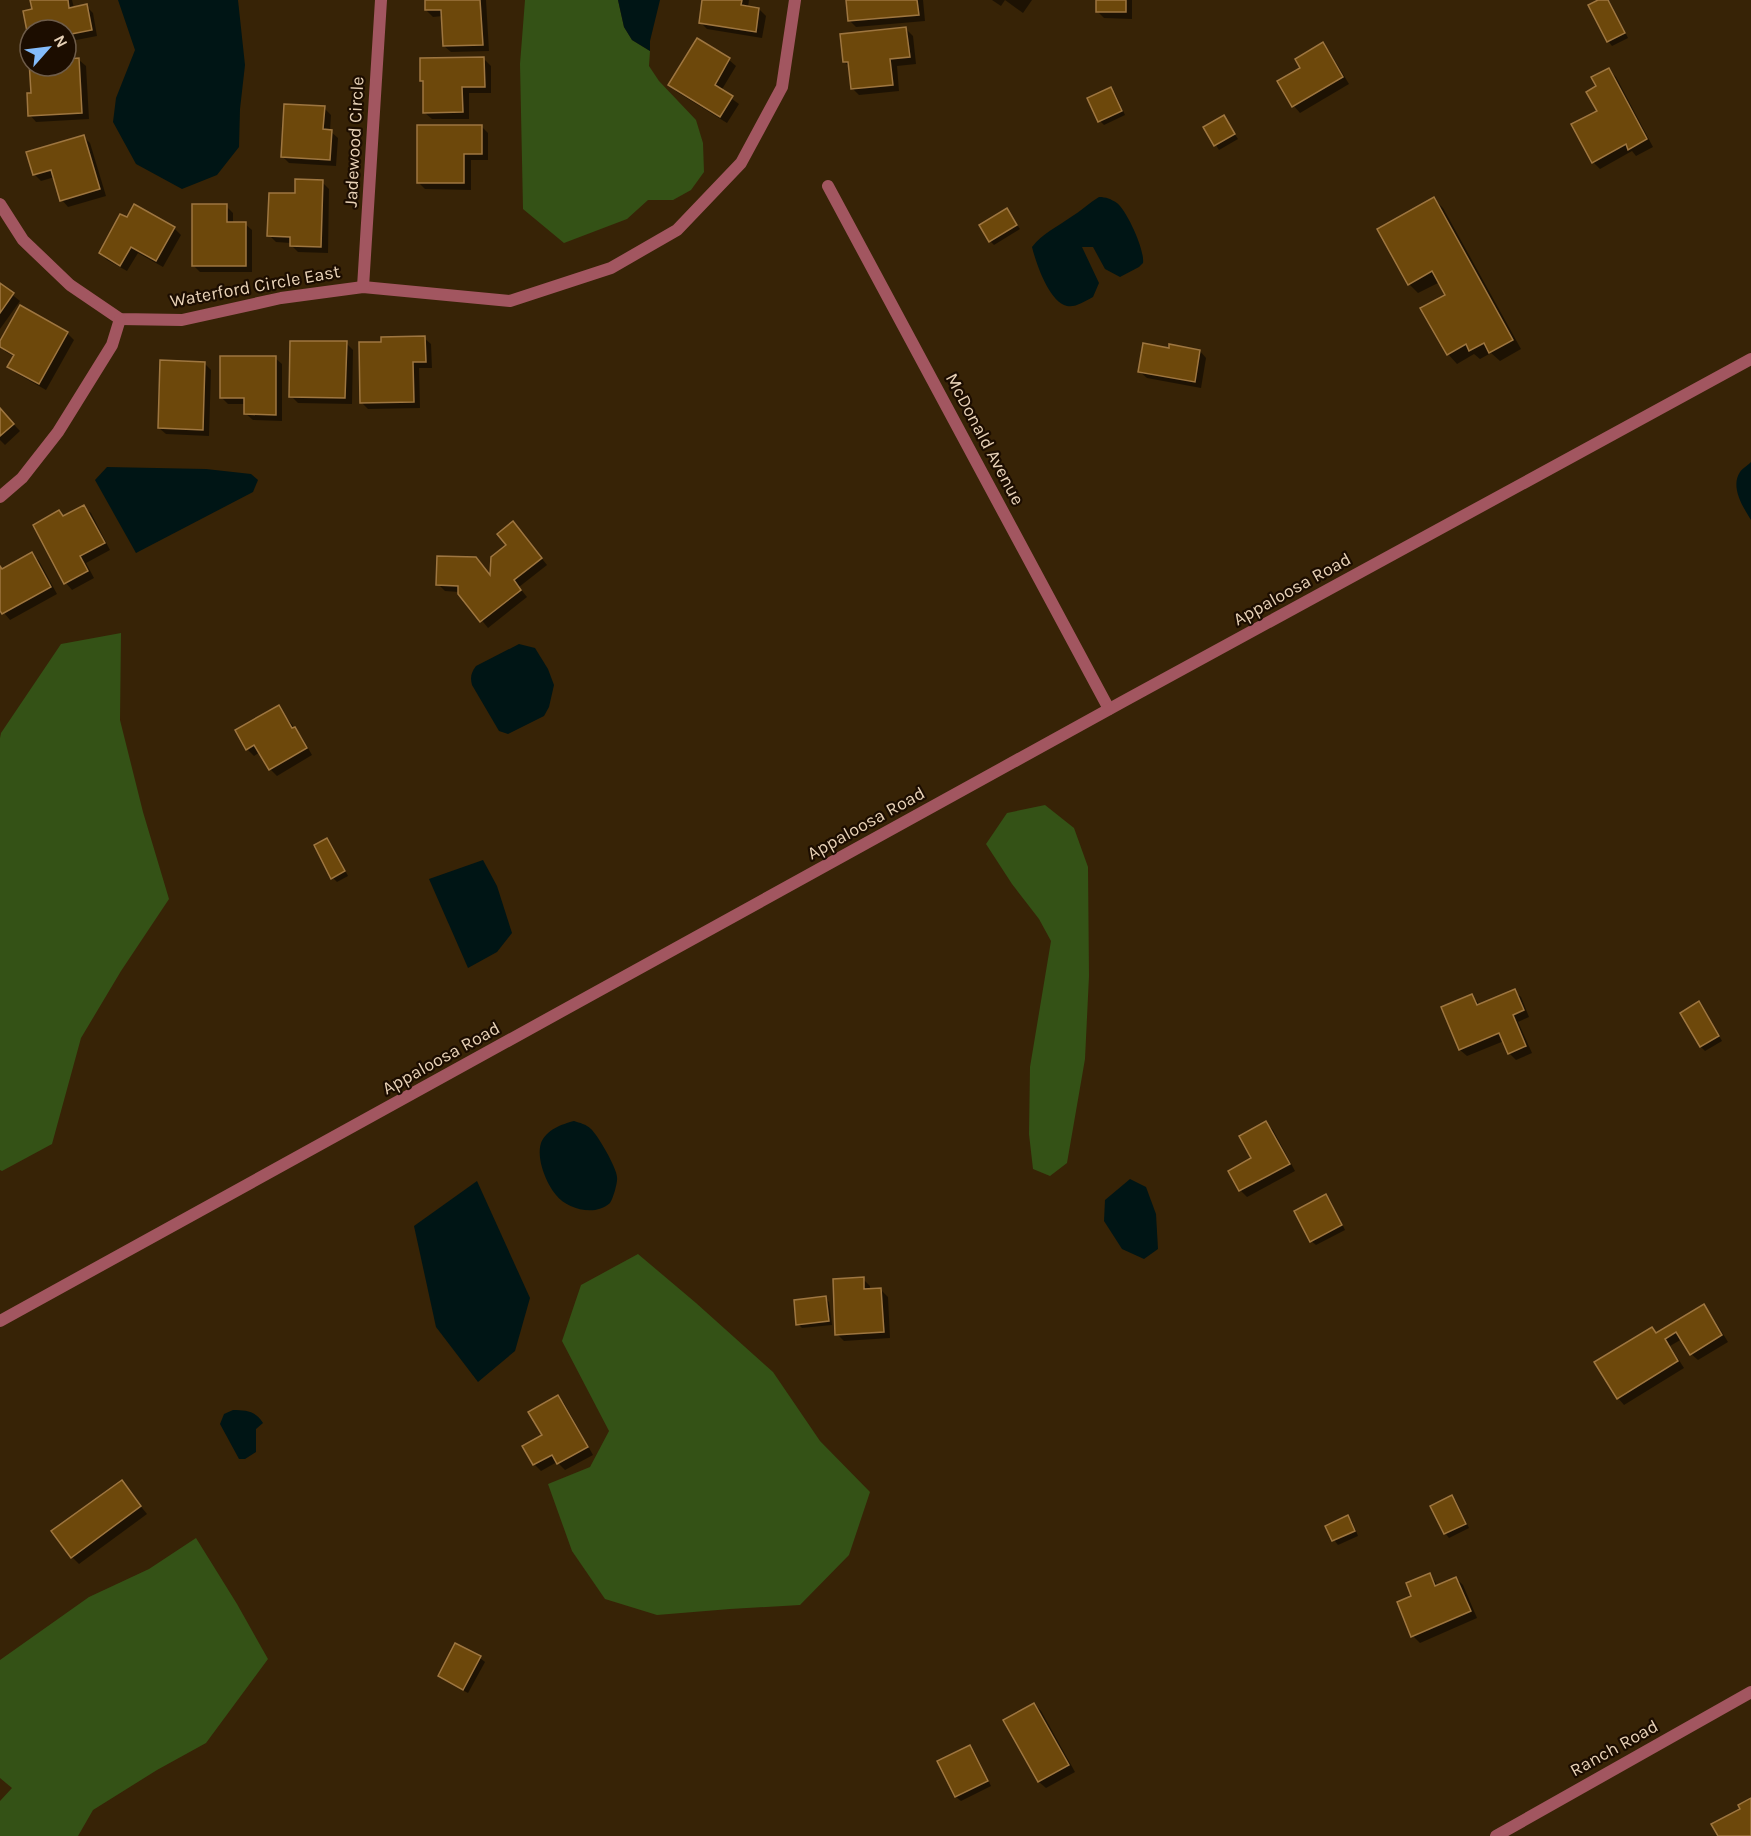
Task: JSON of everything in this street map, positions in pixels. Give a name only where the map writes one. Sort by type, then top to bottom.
[{"type":"street","name":"Jadewood Circle","points":[[363,286],[381,0]]},
{"type":"street","name":"Waterford Circle East","points":[[120,320],[182,320],[281,298],[363,286],[510,301],[611,268],[677,230],[741,163],[782,87],[795,0]]},
{"type":"street","name":"McDonald Avenue","points":[[828,186],[1109,709]]},
{"type":"street","points":[[0,204],[23,240],[62,278],[120,320],[112,345],[58,432],[22,478],[0,497]]},
{"type":"street","name":"Appaloosa Road","points":[[0,1321],[1109,709],[1751,359]]},
{"type":"street","name":"Ranch Road","points":[[1496,1836],[1751,1692]]},
{"type":"green space","points":[[525,0],[618,0],[624,27],[632,40],[650,51],[649,66],[659,81],[696,120],[703,143],[704,172],[691,190],[673,200],[648,200],[627,219],[564,243],[523,209],[520,64]]},
{"type":"green space","points":[[121,633],[120,720],[143,812],[169,899],[121,971],[81,1038],[52,1144],[2,1171],[0,1170],[1,733],[61,644]]},
{"type":"green space","points":[[1045,805],[1074,828],[1088,867],[1089,976],[1085,1059],[1067,1163],[1050,1176],[1033,1169],[1029,1134],[1030,1067],[1051,941],[1039,919],[1012,884],[986,844],[1007,813]]},
{"type":"green space","points":[[638,1254],[773,1372],[820,1441],[870,1492],[849,1555],[800,1605],[657,1615],[605,1599],[572,1551],[548,1484],[590,1467],[609,1431],[562,1341],[581,1285]]},
{"type":"green space","points":[[196,1538],[268,1659],[206,1743],[93,1810],[78,1836],[0,1836],[0,1801],[12,1788],[0,1778],[0,1660],[89,1597],[149,1569]]},
{"type":"shaded area","points":[[118,0],[238,0],[245,65],[239,147],[217,175],[182,189],[136,164],[113,122],[116,98],[135,50]]},
{"type":"shaded area","points":[[618,0],[660,0],[650,41],[650,51],[632,40],[624,27]]},
{"type":"shaded area","points":[[1099,197],[1108,198],[1117,203],[1126,214],[1138,240],[1143,263],[1120,277],[1105,269],[1093,247],[1082,247],[1099,283],[1093,297],[1077,305],[1067,306],[1060,303],[1049,290],[1032,247],[1045,234]]},
{"type":"shaded area","points":[[1751,462],[1751,520],[1739,497],[1736,484],[1740,472]]},
{"type":"shaded area","points":[[107,467],[206,469],[251,474],[258,480],[253,492],[136,553],[95,480]]},
{"type":"shaded area","points":[[519,644],[535,648],[548,669],[554,685],[549,707],[544,716],[508,734],[499,731],[472,685],[471,677],[476,666]]},
{"type":"shaded area","points":[[483,860],[497,886],[512,933],[497,952],[468,968],[429,879]]},
{"type":"shaded area","points":[[574,1121],[587,1126],[594,1132],[616,1173],[617,1183],[610,1203],[597,1210],[582,1210],[561,1200],[549,1184],[541,1163],[540,1149],[543,1138],[555,1128]]},
{"type":"shaded area","points":[[1130,1179],[1146,1187],[1156,1214],[1158,1249],[1144,1259],[1122,1249],[1104,1221],[1105,1200]]},
{"type":"shaded area","points":[[477,1181],[530,1298],[515,1351],[478,1382],[436,1327],[414,1226]]},
{"type":"shaded area","points":[[233,1410],[250,1412],[263,1423],[256,1429],[256,1452],[245,1459],[239,1459],[220,1424],[224,1414]]},
{"type":"building","points":[[30,0],[68,0],[69,8],[87,4],[92,30],[78,33],[78,18],[24,18],[23,11],[32,9]]},
{"type":"building","points":[[425,0],[480,0],[483,45],[443,46],[441,10],[425,10]]},
{"type":"building","points":[[702,0],[742,0],[741,5],[759,8],[756,32],[699,23]]},
{"type":"building","points":[[846,0],[917,0],[919,15],[848,21]]},
{"type":"building","points":[[1096,0],[1126,0],[1126,12],[1096,12]]},
{"type":"building","points":[[1598,0],[1608,0],[1625,33],[1607,42],[1588,5]]},
{"type":"building","points":[[906,27],[910,57],[890,59],[893,85],[851,89],[848,62],[843,62],[840,34]]},
{"type":"building","points":[[697,38],[730,58],[715,85],[733,96],[720,117],[668,85]]},
{"type":"building","points":[[1323,42],[1343,77],[1292,107],[1277,81],[1300,68],[1295,59]]},
{"type":"building","points":[[484,57],[485,87],[462,87],[463,112],[423,113],[420,58]]},
{"type":"building","points":[[78,58],[82,113],[28,116],[27,93],[31,93],[30,78],[78,78]]},
{"type":"building","points":[[1609,68],[1647,139],[1628,150],[1626,144],[1592,163],[1571,124],[1597,111],[1586,92],[1596,86],[1591,77]]},
{"type":"building","points":[[1111,87],[1122,111],[1098,122],[1087,98]]},
{"type":"building","points":[[284,104],[325,106],[323,129],[332,130],[330,160],[281,157]]},
{"type":"building","points":[[1224,115],[1235,134],[1214,146],[1203,127]]},
{"type":"building","points":[[417,125],[482,125],[482,154],[464,154],[464,183],[417,183]]},
{"type":"building","points":[[84,135],[100,189],[60,201],[51,170],[33,175],[26,152]]},
{"type":"building","points":[[295,179],[323,180],[321,247],[290,246],[290,237],[267,236],[269,193],[295,193]]},
{"type":"building","points":[[1434,197],[1513,340],[1489,353],[1484,343],[1469,351],[1466,344],[1447,355],[1420,308],[1445,295],[1432,271],[1408,285],[1377,229]]},
{"type":"building","points":[[134,204],[175,227],[156,261],[131,247],[120,266],[99,253],[120,214],[127,217]]},
{"type":"building","points":[[192,204],[227,204],[227,222],[246,222],[246,266],[192,266]]},
{"type":"building","points":[[1007,208],[1017,225],[989,242],[979,225]]},
{"type":"building","points":[[0,283],[14,293],[0,313]]},
{"type":"building","points":[[20,305],[68,332],[39,384],[7,367],[14,355],[0,347],[0,341]]},
{"type":"building","points":[[425,336],[426,362],[413,362],[414,402],[360,403],[359,342],[381,342],[381,337]]},
{"type":"building","points":[[290,341],[347,341],[345,398],[289,397]]},
{"type":"building","points":[[1143,343],[1169,348],[1169,344],[1200,350],[1195,382],[1138,372]]},
{"type":"building","points":[[220,356],[276,356],[276,415],[244,414],[244,398],[220,398]]},
{"type":"building","points":[[160,360],[205,362],[203,430],[158,428]]},
{"type":"building","points":[[0,408],[14,424],[0,436]]},
{"type":"building","points":[[84,505],[105,543],[80,556],[88,571],[64,584],[33,525],[59,510],[63,516]]},
{"type":"building","points":[[513,521],[542,558],[514,580],[521,590],[480,622],[458,594],[458,586],[436,585],[437,556],[476,557],[490,575],[491,557],[506,545],[497,534]]},
{"type":"building","points":[[32,552],[51,587],[2,614],[0,611],[0,566],[2,569]]},
{"type":"building","points":[[279,705],[307,748],[269,770],[254,745],[246,750],[235,730]]},
{"type":"building","points":[[327,838],[345,871],[331,879],[314,845]]},
{"type":"building","points":[[1515,989],[1524,1010],[1513,1015],[1526,1046],[1508,1054],[1499,1033],[1459,1050],[1441,1007],[1472,994],[1477,1005]]},
{"type":"building","points":[[1699,1001],[1719,1036],[1700,1047],[1680,1013]]},
{"type":"building","points":[[1266,1121],[1290,1164],[1239,1191],[1228,1171],[1251,1158],[1239,1136]]},
{"type":"building","points":[[1326,1194],[1342,1225],[1310,1242],[1294,1211]]},
{"type":"building","points":[[864,1277],[864,1289],[881,1288],[884,1332],[835,1335],[833,1279]]},
{"type":"building","points":[[826,1296],[829,1321],[796,1325],[794,1300]]},
{"type":"building","points":[[1704,1304],[1722,1335],[1690,1355],[1676,1332],[1665,1339],[1678,1361],[1617,1399],[1594,1362],[1652,1327],[1656,1333]]},
{"type":"building","points":[[558,1395],[588,1447],[557,1464],[552,1455],[533,1465],[522,1446],[542,1435],[528,1412]]},
{"type":"building","points":[[122,1480],[141,1506],[71,1558],[51,1531]]},
{"type":"building","points":[[1452,1495],[1466,1524],[1444,1534],[1430,1506]]},
{"type":"building","points":[[1348,1515],[1355,1531],[1332,1541],[1325,1526]]},
{"type":"building","points":[[1430,1573],[1435,1586],[1456,1577],[1471,1611],[1411,1637],[1397,1602],[1411,1596],[1406,1583]]},
{"type":"building","points":[[455,1643],[481,1656],[463,1690],[438,1676]]},
{"type":"building","points":[[1034,1703],[1069,1765],[1038,1782],[1003,1720]]},
{"type":"building","points":[[970,1745],[988,1781],[955,1797],[937,1761]]},
{"type":"building","points":[[1751,1798],[1751,1836],[1718,1836],[1711,1824],[1740,1809],[1738,1805]]}]
